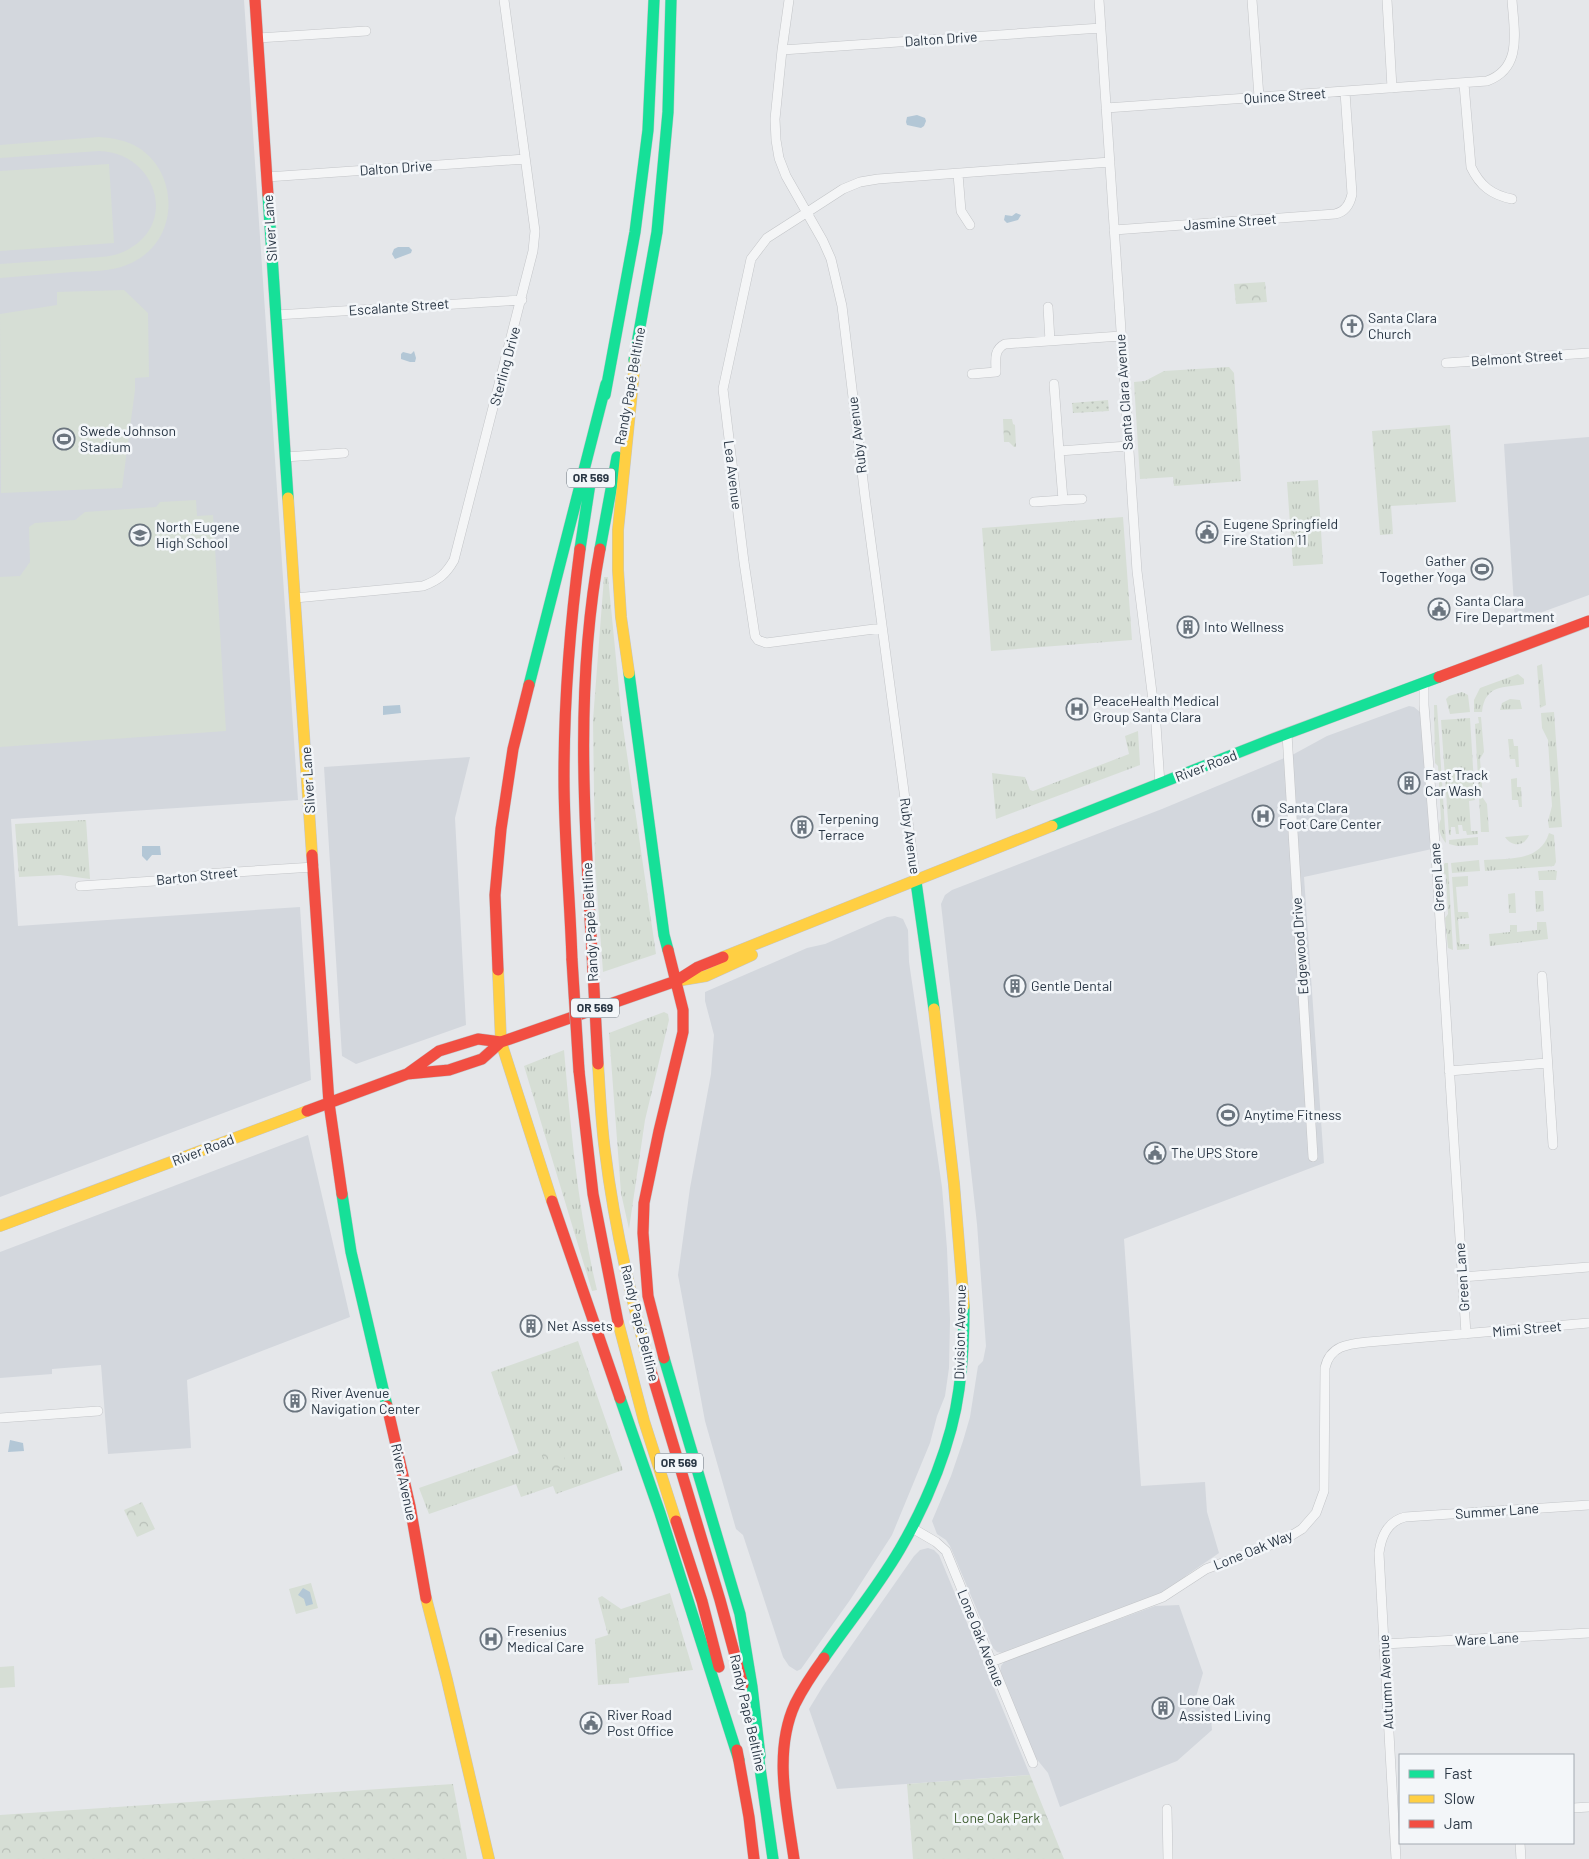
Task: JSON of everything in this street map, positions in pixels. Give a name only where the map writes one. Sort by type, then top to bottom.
[{"type":"main road","name":"Silver Lane","points":[[255,0],[329,1103]]},
{"type":"main road","name":"Randy Papé Beltline","points":[[654,0],[648,130],[635,232],[606,384],[579,549],[569,643],[564,780],[572,960],[587,1158],[610,1286],[637,1396],[702,1602],[725,1690],[749,1816],[754,1859]]},
{"type":"main road","name":"Randy Papé Beltline","points":[[671,0],[668,112],[658,232],[599,554],[590,634],[583,722],[584,810],[598,1064],[605,1150],[622,1253],[645,1350],[722,1605],[736,1658],[760,1756],[773,1859]]},
{"type":"main road","points":[[636,352],[618,530],[621,617],[663,926],[683,1010],[681,1046],[657,1139],[644,1203],[643,1233],[648,1296],[662,1356],[740,1614],[750,1670],[760,1756]]},
{"type":"main road","points":[[606,384],[513,749],[501,830],[496,895],[501,1042],[561,1230],[660,1513],[739,1760]]},
{"type":"main road","name":"River Road","points":[[0,1226],[407,1074],[449,1070],[482,1058],[501,1042],[676,981],[689,981],[707,975],[778,944],[825,918],[1287,734],[1589,621]]},
{"type":"main road","name":"Division Avenue","points":[[794,1859],[783,1775],[783,1751],[789,1721],[804,1686],[898,1552],[912,1528],[942,1455],[953,1418],[958,1389],[963,1313],[960,1248],[938,1034],[916,882]]},
{"type":"main road","name":"River Road","points":[[407,1074],[439,1051],[478,1039],[501,1042]]},
{"type":"main road","name":"River Avenue","points":[[329,1103],[352,1252],[410,1506],[426,1600],[489,1859]]},
{"type":"street","name":"Sterling Drive","points":[[295,598],[423,586],[438,580],[447,572],[454,560],[534,251],[535,231],[504,0]]},
{"type":"street","name":"Ruby Avenue","points":[[789,0],[775,119],[776,140],[779,158],[786,176],[823,241],[831,259],[842,306],[916,882]]},
{"type":"street","name":"Santa Clara Avenue","points":[[1099,0],[1140,602],[1156,725],[1160,784]]},
{"type":"street","points":[[1252,0],[1259,98]]},
{"type":"street","points":[[1387,0],[1392,88]]},
{"type":"street","name":"Quince Street","points":[[1106,108],[1487,81],[1500,75],[1509,64],[1513,50],[1512,0]]},
{"type":"street","name":"Dalton Drive","points":[[782,50],[1101,28]]},
{"type":"street","points":[[258,38],[366,31]]},
{"type":"street","points":[[1464,84],[1471,167],[1477,178],[1486,188],[1499,196],[1512,199]]},
{"type":"street","name":"Jasmine Street","points":[[1114,230],[1335,214],[1345,209],[1351,201],[1352,188],[1345,92]]},
{"type":"street","name":"Dalton Drive","points":[[267,177],[525,159]]},
{"type":"street","points":[[806,212],[843,189],[860,182],[878,179],[1110,162]]},
{"type":"street","points":[[958,174],[960,206],[963,215],[970,225]]},
{"type":"street","name":"Lea Avenue","points":[[806,212],[767,238],[750,259],[723,383],[723,396],[752,630],[758,640],[766,643],[882,628]]},
{"type":"street","name":"Escalante Street","points":[[276,315],[522,300]]},
{"type":"street","points":[[1048,307],[1050,341]]},
{"type":"street","points":[[972,374],[996,372],[996,356],[998,350],[1003,345],[1121,336]]},
{"type":"street","name":"Belmont Street","points":[[1446,363],[1589,353]]},
{"type":"street","points":[[1054,384],[1063,500]]},
{"type":"street","points":[[1059,451],[1128,446]]},
{"type":"street","points":[[285,457],[344,453]]},
{"type":"street","points":[[1034,502],[1082,499]]},
{"type":"street","name":"Green Lane","points":[[1424,683],[1466,1334]]},
{"type":"street","name":"Edgewood Drive","points":[[1287,734],[1313,1157]]},
{"type":"street","name":"Barton Street","points":[[80,886],[184,879],[204,874],[314,867]]},
{"type":"street","points":[[1542,976],[1553,1145]]},
{"type":"street","points":[[1449,1070],[1547,1064]]},
{"type":"street","points":[[1462,1278],[1589,1267]]},
{"type":"street","name":"Mimi Street","points":[[1466,1334],[1589,1323]]},
{"type":"street","name":"Lone Oak Way","points":[[991,1662],[1163,1596],[1206,1569],[1279,1542],[1297,1533],[1316,1513],[1324,1490],[1325,1368],[1332,1353],[1340,1346],[1353,1343],[1466,1334]]},
{"type":"street","points":[[0,1418],[98,1411]]},
{"type":"street","name":"Summer Lane","points":[[1405,1517],[1589,1505]]},
{"type":"street","name":"Autumn Avenue","points":[[1396,1859],[1380,1548],[1382,1538],[1390,1526],[1405,1517]]},
{"type":"street","name":"Lone Oak Avenue","points":[[912,1528],[936,1542],[946,1551],[1033,1763]]},
{"type":"street","name":"Ware Lane","points":[[1384,1644],[1589,1633]]},
{"type":"street","points":[[1574,1808],[1589,1807]]},
{"type":"street","points":[[1167,1809],[1168,1859]]},
{"type":"street","points":[[1520,1844],[1521,1859]]},
{"type":"shaded area","name":"North Eugene High School","points":[[0,0],[244,0],[298,800],[11,819],[18,926],[300,907],[311,1080],[0,1197]]},
{"type":"shaded area","points":[[1589,437],[1589,595],[1515,622],[1504,444]]},
{"type":"shaded area","points":[[1409,706],[1414,707],[1420,712],[1423,721],[1432,849],[1304,877],[1324,1163],[1124,1239],[1141,1486],[1205,1482],[1207,1512],[1219,1553],[1162,1593],[1003,1653],[997,1652],[993,1648],[950,1546],[946,1540],[937,1534],[932,1521],[963,1441],[970,1417],[978,1366],[983,1361],[986,1346],[977,1224],[941,904],[945,895],[952,890],[1162,809],[1294,754],[1327,736]]},
{"type":"shaded area","points":[[470,757],[455,818],[466,1025],[356,1064],[342,1056],[324,767]]},
{"type":"shaded area","points":[[895,916],[903,919],[908,930],[909,962],[942,1187],[950,1320],[949,1368],[945,1396],[937,1416],[930,1443],[892,1535],[850,1600],[801,1669],[797,1671],[789,1666],[783,1657],[743,1535],[736,1529],[705,1421],[678,1275],[690,1188],[711,1074],[714,1035],[705,1001],[705,992],[807,948],[825,944],[887,917]]},
{"type":"shaded area","points":[[308,1135],[350,1317],[187,1380],[191,1448],[108,1454],[101,1365],[52,1369],[52,1374],[0,1378],[0,1252]]},
{"type":"shaded area","points":[[928,1548],[934,1550],[939,1555],[1030,1775],[837,1789],[809,1709],[914,1556],[920,1550]]},
{"type":"shaded area","points":[[1179,1605],[1203,1673],[1196,1697],[1209,1696],[1212,1730],[1177,1761],[1060,1807],[1048,1773],[1035,1757],[1000,1674],[1001,1666],[1005,1661],[1155,1606]]},
{"type":"green space","points":[[99,137],[119,140],[139,148],[152,159],[161,173],[167,189],[168,206],[166,222],[160,237],[149,251],[128,265],[96,271],[0,278],[0,264],[109,256],[129,249],[144,237],[153,222],[156,206],[153,190],[146,175],[134,163],[118,154],[99,151],[0,158],[0,145]]},
{"type":"green space","points":[[109,164],[114,243],[0,251],[0,171]]},
{"type":"green space","points":[[1265,282],[1267,302],[1236,304],[1234,284]]},
{"type":"green space","name":"Swede Johnson Stadium","points":[[124,290],[148,313],[149,377],[135,378],[122,488],[1,493],[0,314],[57,305],[57,292]]},
{"type":"green space","points":[[1229,367],[1234,373],[1241,481],[1174,486],[1173,477],[1140,479],[1134,382],[1145,381],[1164,371]]},
{"type":"green space","points":[[1108,400],[1109,411],[1073,413],[1072,403]]},
{"type":"green space","points":[[1003,419],[1012,419],[1015,425],[1016,447],[1009,442],[1004,442]]},
{"type":"green space","points":[[1450,425],[1456,502],[1391,506],[1393,534],[1380,535],[1372,431]]},
{"type":"green space","points":[[1318,480],[1323,564],[1293,566],[1287,482]]},
{"type":"green space","points":[[196,500],[197,516],[213,515],[226,731],[0,747],[0,577],[20,576],[30,562],[29,527],[35,523],[75,520],[85,512],[156,507],[160,502]]},
{"type":"green space","points":[[1123,517],[1132,640],[991,651],[982,528]]},
{"type":"green space","points":[[604,577],[608,577],[622,720],[656,954],[603,972],[595,863],[593,720]]},
{"type":"green space","points":[[1542,664],[1546,705],[1540,708],[1537,666]]},
{"type":"green space","points":[[1518,674],[1524,679],[1524,684],[1503,687],[1491,692],[1487,696],[1482,712],[1474,712],[1474,700],[1480,688]]},
{"type":"green space","points":[[1462,692],[1468,695],[1470,712],[1450,714],[1446,699],[1449,696]]},
{"type":"green space","points":[[1510,699],[1520,700],[1522,709],[1500,710],[1502,703]]},
{"type":"green space","points":[[1434,705],[1437,705],[1446,843],[1439,828],[1441,819],[1438,766],[1435,763]]},
{"type":"green space","points":[[1554,712],[1562,827],[1549,828],[1548,821],[1552,806],[1548,740],[1542,728],[1541,713]]},
{"type":"green space","points":[[1478,717],[1481,717],[1484,752],[1480,759],[1483,798],[1487,804],[1489,832],[1481,832],[1475,724],[1479,723]]},
{"type":"green space","points":[[1470,718],[1475,800],[1469,801],[1471,831],[1478,831],[1478,834],[1467,835],[1466,831],[1463,831],[1462,825],[1458,825],[1459,834],[1456,834],[1455,827],[1451,827],[1451,835],[1449,835],[1441,720]]},
{"type":"green space","points":[[1138,731],[1140,765],[996,819],[992,773],[1025,777],[1030,790],[1033,791],[1129,754],[1125,736]]},
{"type":"green space","points":[[1508,739],[1513,739],[1514,746],[1518,746],[1519,767],[1516,767],[1515,759],[1510,759]]},
{"type":"green space","points":[[1517,778],[1517,787],[1521,787],[1522,807],[1519,807],[1518,800],[1512,800],[1511,779]]},
{"type":"green space","points":[[86,820],[90,879],[60,875],[19,877],[15,824]]},
{"type":"green space","points":[[1549,833],[1554,835],[1556,862],[1554,866],[1485,871],[1484,860],[1523,857],[1531,854],[1545,842]]},
{"type":"green space","points":[[1529,835],[1521,844],[1511,843],[1505,837]]},
{"type":"green space","points":[[1478,837],[1478,845],[1457,846],[1449,844],[1449,840]]},
{"type":"green space","points":[[1479,860],[1480,871],[1452,873],[1451,863]]},
{"type":"green space","points":[[1448,863],[1453,950],[1448,948],[1445,918],[1448,914],[1446,875],[1443,872],[1442,866]]},
{"type":"green space","points":[[1538,871],[1557,871],[1556,880],[1539,880]]},
{"type":"green space","points":[[1468,876],[1468,886],[1456,887],[1458,912],[1468,912],[1469,918],[1458,919],[1460,944],[1469,944],[1469,949],[1457,950],[1452,877]]},
{"type":"green space","points":[[1535,891],[1543,891],[1544,911],[1536,912]]},
{"type":"green space","points":[[1515,893],[1516,913],[1509,913],[1508,894]]},
{"type":"green space","points":[[1537,922],[1546,922],[1548,939],[1490,946],[1489,934],[1510,932],[1510,925],[1517,925],[1517,932],[1537,930]]},
{"type":"green space","points":[[664,1012],[668,1014],[669,1020],[645,1120],[629,1229],[621,1193],[609,1033]]},
{"type":"green space","points":[[564,1050],[580,1201],[597,1290],[592,1291],[524,1066]]},
{"type":"green space","points":[[578,1341],[623,1470],[556,1494],[553,1486],[521,1497],[516,1484],[429,1514],[419,1488],[519,1453],[491,1372]]},
{"type":"green space","points":[[561,1446],[567,1466],[548,1472],[542,1452]]},
{"type":"green space","points":[[142,1502],[155,1529],[137,1537],[124,1510]]},
{"type":"green space","points":[[311,1583],[318,1608],[296,1614],[289,1589]]},
{"type":"green space","points":[[670,1593],[693,1670],[629,1678],[629,1683],[598,1685],[595,1639],[608,1635],[598,1598],[602,1596],[621,1609]]},
{"type":"green space","points":[[14,1666],[15,1687],[0,1688],[0,1667]]},
{"type":"green space","name":"Lone Oak Park","points":[[1030,1775],[1064,1859],[913,1859],[907,1784]]},
{"type":"green space","points":[[453,1784],[467,1859],[0,1859],[0,1815]]},
{"type":"water","points":[[917,115],[925,118],[924,126],[921,128],[907,125],[907,117]]},
{"type":"water","points":[[1016,213],[1021,215],[1018,220],[1007,223],[1004,220],[1005,215],[1012,216]]},
{"type":"water","points":[[409,247],[412,250],[411,253],[395,259],[392,254],[394,249]]},
{"type":"water","points":[[414,351],[415,362],[401,359],[403,352],[411,354]]},
{"type":"water","points":[[400,705],[401,713],[383,715],[383,706]]},
{"type":"water","points":[[142,846],[160,846],[161,855],[152,855],[147,861],[142,856]]},
{"type":"water","points":[[10,1440],[23,1443],[24,1451],[8,1452]]},
{"type":"water","points":[[303,1588],[310,1592],[313,1604],[306,1606],[304,1599],[298,1595]]},
{"type":"traffic: fast","points":[[605,395],[635,232],[648,130],[654,0]]},
{"type":"traffic: fast","points":[[634,360],[657,232],[668,112],[671,0]]},
{"type":"traffic: fast","points":[[268,195],[288,498]]},
{"type":"traffic: fast","points":[[529,685],[606,384]]},
{"type":"traffic: fast","points":[[600,549],[617,457]]},
{"type":"traffic: fast","points":[[580,549],[591,477]]},
{"type":"traffic: fast","points":[[629,673],[664,935],[668,950]]},
{"type":"traffic: fast","points":[[1052,826],[1270,740],[1439,677]]},
{"type":"traffic: fast","points":[[916,882],[934,1009]]},
{"type":"traffic: fast","points":[[342,1194],[351,1252],[387,1406]]},
{"type":"traffic: fast","points":[[824,1658],[891,1563],[920,1512],[937,1472],[956,1409],[963,1348],[964,1306]]},
{"type":"traffic: fast","points":[[664,1358],[740,1614],[752,1687],[760,1756]]},
{"type":"traffic: fast","points":[[620,1398],[660,1513],[739,1760]]},
{"type":"traffic: fast","points":[[757,1747],[773,1859]]},
{"type":"traffic: slow","points":[[629,673],[621,617],[618,530],[636,352]]},
{"type":"traffic: slow","points":[[288,498],[312,855]]},
{"type":"traffic: slow","points":[[723,957],[1052,826]]},
{"type":"traffic: slow","points":[[676,981],[706,976],[752,955]]},
{"type":"traffic: slow","points":[[498,970],[501,1042],[552,1201]]},
{"type":"traffic: slow","points":[[934,1009],[954,1184],[964,1306]]},
{"type":"traffic: slow","points":[[598,1064],[604,1140],[613,1206],[630,1289],[651,1371]]},
{"type":"traffic: slow","points":[[0,1226],[307,1111]]},
{"type":"traffic: slow","points":[[618,1322],[644,1421],[676,1521]]},
{"type":"traffic: slow","points":[[426,1598],[489,1859]]},
{"type":"traffic: jam","points":[[255,0],[268,195]]},
{"type":"traffic: jam","points":[[572,960],[565,823],[564,749],[568,663],[580,549]]},
{"type":"traffic: jam","points":[[592,952],[584,801],[584,700],[592,599],[600,549]]},
{"type":"traffic: jam","points":[[1439,677],[1589,621]]},
{"type":"traffic: jam","points":[[498,970],[495,895],[501,829],[513,749],[529,685]]},
{"type":"traffic: jam","points":[[312,855],[329,1103],[342,1194]]},
{"type":"traffic: jam","points":[[664,1358],[648,1296],[643,1233],[644,1203],[683,1032],[683,1010],[668,950]]},
{"type":"traffic: jam","points":[[592,952],[598,1064]]},
{"type":"traffic: jam","points":[[407,1074],[449,1070],[482,1059],[501,1042],[676,981],[698,967],[723,957]]},
{"type":"traffic: jam","points":[[572,960],[579,1071]]},
{"type":"traffic: jam","points":[[307,1111],[407,1074],[439,1051],[478,1039],[501,1042]]},
{"type":"traffic: jam","points":[[579,1071],[593,1194],[618,1322]]},
{"type":"traffic: jam","points":[[552,1201],[620,1398]]},
{"type":"traffic: jam","points":[[651,1371],[720,1600],[743,1685]]},
{"type":"traffic: jam","points":[[387,1406],[410,1506],[426,1598]]},
{"type":"traffic: jam","points":[[676,1521],[702,1601],[719,1667]]},
{"type":"traffic: jam","points":[[794,1859],[785,1801],[783,1761],[785,1741],[788,1722],[795,1704],[824,1658]]},
{"type":"traffic: jam","points":[[737,1750],[749,1817],[754,1859]]},
{"type":"place","name":"Santa Clara Church","points":[[1352,326]]},
{"type":"place","name":"Swede Johnson Stadium","points":[[64,439]]},
{"type":"place","name":"Eugene Springfield Fire Station 11","points":[[1207,532]]},
{"type":"place","name":"North Eugene High School","points":[[140,535]]},
{"type":"place","name":"Gather Together Yoga","points":[[1482,569]]},
{"type":"place","name":"Santa Clara Fire Department","points":[[1439,609]]},
{"type":"place","name":"Into Wellness","points":[[1188,627]]},
{"type":"place","name":"PeaceHealth Medical Group Santa Clara","points":[[1077,709]]},
{"type":"place","name":"Fast Track Car Wash","points":[[1409,783]]},
{"type":"place","name":"Santa Clara Foot Care Center","points":[[1263,816]]},
{"type":"place","name":"Terpening Terrace","points":[[802,827]]},
{"type":"place","name":"Gentle Dental","points":[[1015,986]]},
{"type":"place","name":"Anytime Fitness","points":[[1228,1115]]},
{"type":"place","name":"The UPS Store","points":[[1155,1153]]},
{"type":"place","name":"Net Assets","points":[[531,1326]]},
{"type":"place","name":"River Avenue Navigation Center","points":[[295,1401]]},
{"type":"place","name":"Fresenius Medical Care","points":[[491,1639]]},
{"type":"place","name":"Lone Oak Assisted Living","points":[[1163,1708]]},
{"type":"place","name":"River Road Post Office","points":[[591,1723]]}]
